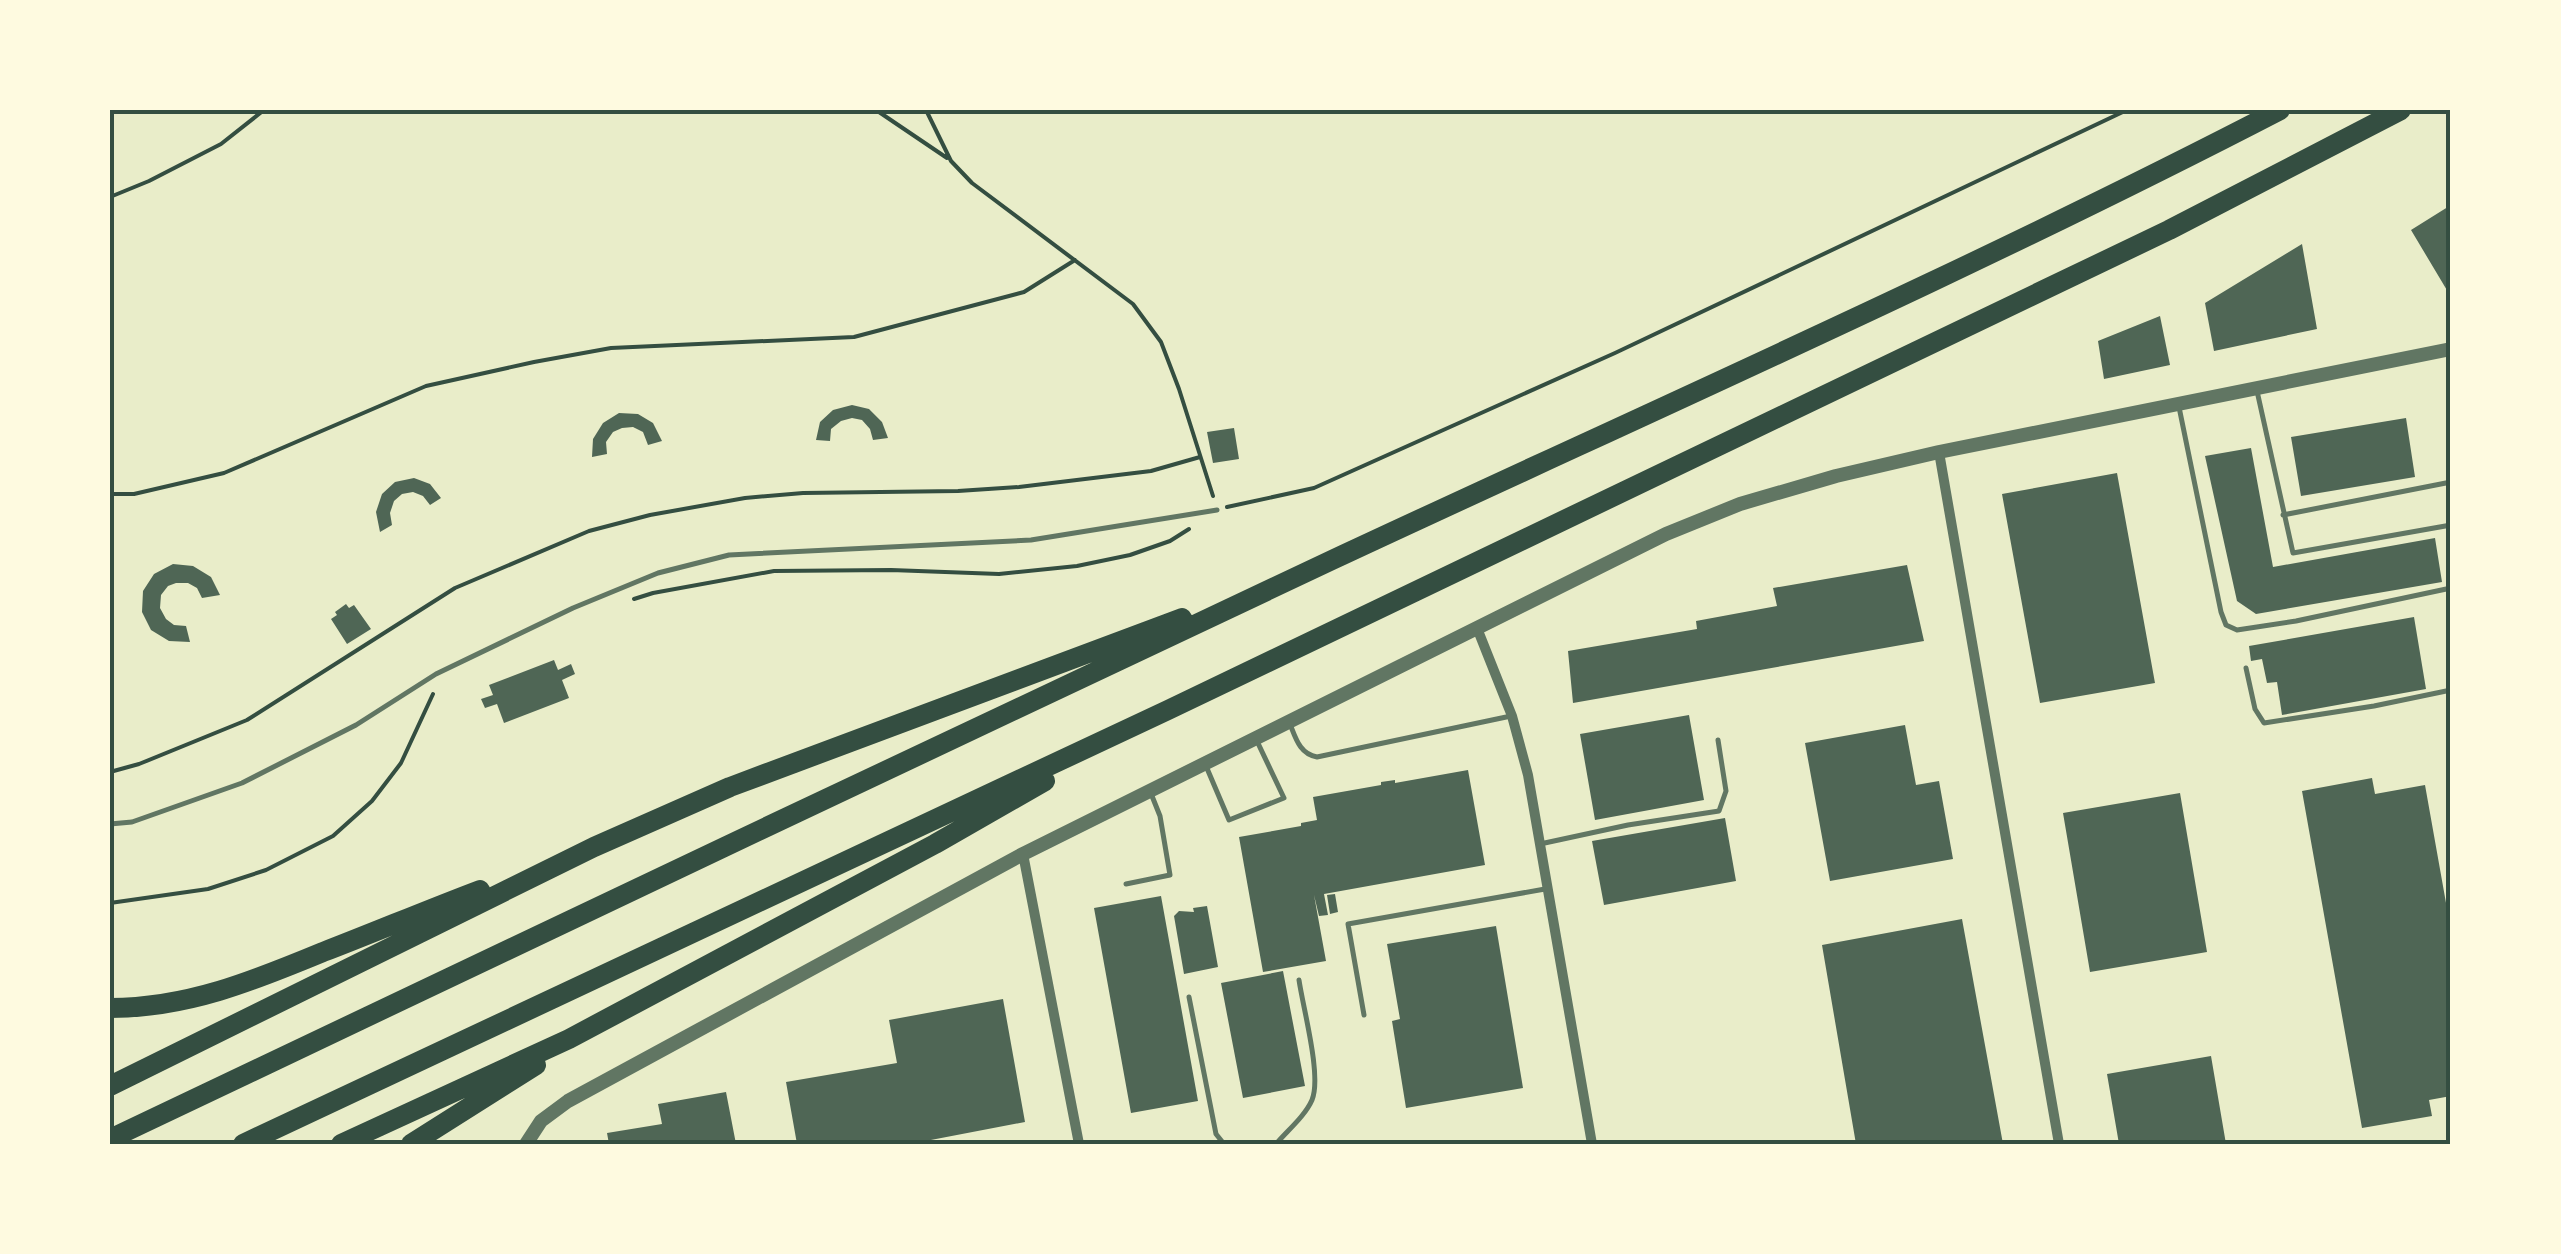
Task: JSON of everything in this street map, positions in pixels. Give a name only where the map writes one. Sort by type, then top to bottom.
[{"type":"highway","points":[[110,1139],[1334,559],[1898,298],[2138,184],[2280,110]]},
{"type":"highway","points":[[243,1144],[1168,710],[2169,230],[2401,110]]},
{"type":"highway","points":[[110,1008],[188,1001],[236,988],[594,847],[808,756],[1334,559]]},
{"type":"highway","points":[[341,1144],[570,1040],[934,844],[1168,710]]},
{"type":"highway","points":[[110,1086],[594,847]]},
{"type":"highway","points":[[411,1144],[533,1068],[570,1040]]},
{"type":"street","points":[[526,1144],[541,1121],[585,1092],[1023,854],[1666,534],[1740,504],[1939,452],[2450,352]]},
{"type":"street","points":[[1939,452],[2059,1144]]},
{"type":"street","points":[[1477,628],[1512,716],[1528,775],[1592,1144]]},
{"type":"street","points":[[1023,854],[1079,1144]]},
{"type":"lane","points":[[2256,388],[2292,552],[2451,524]]},
{"type":"lane","points":[[2179,404],[2220,612],[2226,625],[2237,630],[2296,621],[2451,588]]},
{"type":"lane","points":[[2283,515],[2451,482]]},
{"type":"lane","points":[[110,824],[132,822],[242,782],[356,725],[436,674],[573,608],[658,573],[729,555],[1031,540],[1217,510]]},
{"type":"lane","points":[[2246,668],[2255,708],[2264,722],[2451,690]]},
{"type":"lane","points":[[1288,722],[1300,748],[1317,757],[1512,716]]},
{"type":"lane","points":[[1204,763],[1229,820],[1284,798],[1256,738]]},
{"type":"lane","points":[[1540,844],[1719,810],[1726,791],[1718,740]]},
{"type":"lane","points":[[1126,884],[1170,875],[1160,816],[1150,791]]},
{"type":"lane","points":[[1364,1015],[1348,924],[1548,888]]},
{"type":"lane","points":[[1276,1144],[1312,1101],[1316,1081],[1298,980]]},
{"type":"lane","points":[[1189,997],[1216,1134],[1224,1144]]},
{"type":"path","points":[[110,198],[221,144],[264,110]]},
{"type":"path","points":[[876,110],[951,161],[972,183],[1133,304],[1161,342],[1180,389],[1217,510]]},
{"type":"path","points":[[926,110],[951,161]]},
{"type":"path","points":[[621,604],[653,592],[774,571],[999,574],[1077,566],[1170,542],[1217,510],[1314,488],[1616,353],[2127,110]]},
{"type":"path","points":[[110,494],[134,494],[224,473],[426,386],[610,348],[854,337],[1024,292],[1075,260]]},
{"type":"path","points":[[110,903],[208,889],[266,870],[333,836],[372,801],[401,763],[434,693],[442,685]]},
{"type":"building","points":[[2451,205],[2451,297],[2411,230]]},
{"type":"building","points":[[2302,244],[2317,329],[2214,351],[2205,303]]},
{"type":"building","points":[[2160,316],[2170,365],[2104,379],[2098,341]]},
{"type":"building","points":[[852,405],[869,409],[882,422],[888,438],[873,440],[862,420],[852,418],[831,429],[830,441],[816,440],[820,422],[833,410]]},
{"type":"building","points":[[619,413],[638,414],[653,423],[662,441],[648,445],[643,432],[633,427],[622,428],[606,442],[607,454],[592,457],[593,439],[603,423]]},
{"type":"building","points":[[2406,418],[2415,477],[2301,496],[2291,437]]},
{"type":"building","points":[[1234,428],[1239,459],[1213,463],[1207,432]]},
{"type":"building","points":[[2251,448],[2273,567],[2435,538],[2442,582],[2256,614],[2237,601],[2205,456]]},
{"type":"building","points":[[2117,473],[2155,683],[2040,703],[2002,494]]},
{"type":"building","points":[[414,478],[430,484],[441,498],[430,505],[413,492],[402,494],[394,501],[390,513],[392,525],[380,532],[376,512],[382,494],[395,482]]},
{"type":"building","points":[[173,564],[193,566],[211,577],[220,595],[202,598],[197,588],[176,583],[161,595],[160,608],[166,619],[174,625],[186,626],[190,642],[169,641],[151,630],[142,612],[143,591],[154,574]]},
{"type":"building","points":[[1907,565],[1924,641],[1573,703],[1568,651],[1697,629],[1696,621],[1777,606],[1773,588]]},
{"type":"building","points":[[346,604],[349,608],[354,605],[371,629],[347,644],[331,619]]},
{"type":"building","points":[[2414,617],[2426,689],[2282,715],[2277,682],[2267,683],[2262,659],[2251,661],[2249,646]]},
{"type":"building","points":[[554,660],[558,670],[571,664],[575,674],[562,680],[569,698],[504,723],[497,704],[485,708],[481,699],[493,695],[489,685]]},
{"type":"building","points":[[1689,715],[1704,800],[1595,820],[1580,734]]},
{"type":"building","points":[[1905,725],[1916,785],[1939,781],[1953,859],[1830,881],[1805,743]]},
{"type":"building","points":[[1468,770],[1485,865],[1324,894],[1328,915],[1319,916],[1314,895],[1326,961],[1263,972],[1239,837],[1317,820],[1313,797],[1381,782]]},
{"type":"building","points":[[2372,778],[2375,794],[2425,785],[2451,931],[2451,1096],[2429,1100],[2432,1116],[2362,1128],[2302,791]]},
{"type":"building","points":[[2180,793],[2207,952],[2090,972],[2063,813]]},
{"type":"building","points":[[1725,818],[1736,881],[1604,905],[1592,841]]},
{"type":"building","points":[[1335,894],[1338,912],[1330,914],[1327,895]]},
{"type":"building","points":[[1161,896],[1198,1101],[1131,1113],[1094,908]]},
{"type":"building","points":[[1207,906],[1218,967],[1184,974],[1174,916],[1179,911],[1194,912],[1193,908]]},
{"type":"building","points":[[1962,919],[2003,1144],[1856,1144],[1822,945]]},
{"type":"building","points":[[1496,926],[1523,1088],[1406,1108],[1392,1021],[1400,1019],[1387,944]]},
{"type":"building","points":[[1283,971],[1305,1086],[1243,1098],[1221,983]]},
{"type":"building","points":[[1003,999],[1025,1122],[910,1144],[797,1144],[786,1082],[897,1063],[889,1020]]},
{"type":"building","points":[[2211,1056],[2226,1144],[2119,1144],[2107,1074]]},
{"type":"building","points":[[726,1092],[736,1144],[609,1144],[607,1133],[662,1124],[658,1104]]}]
